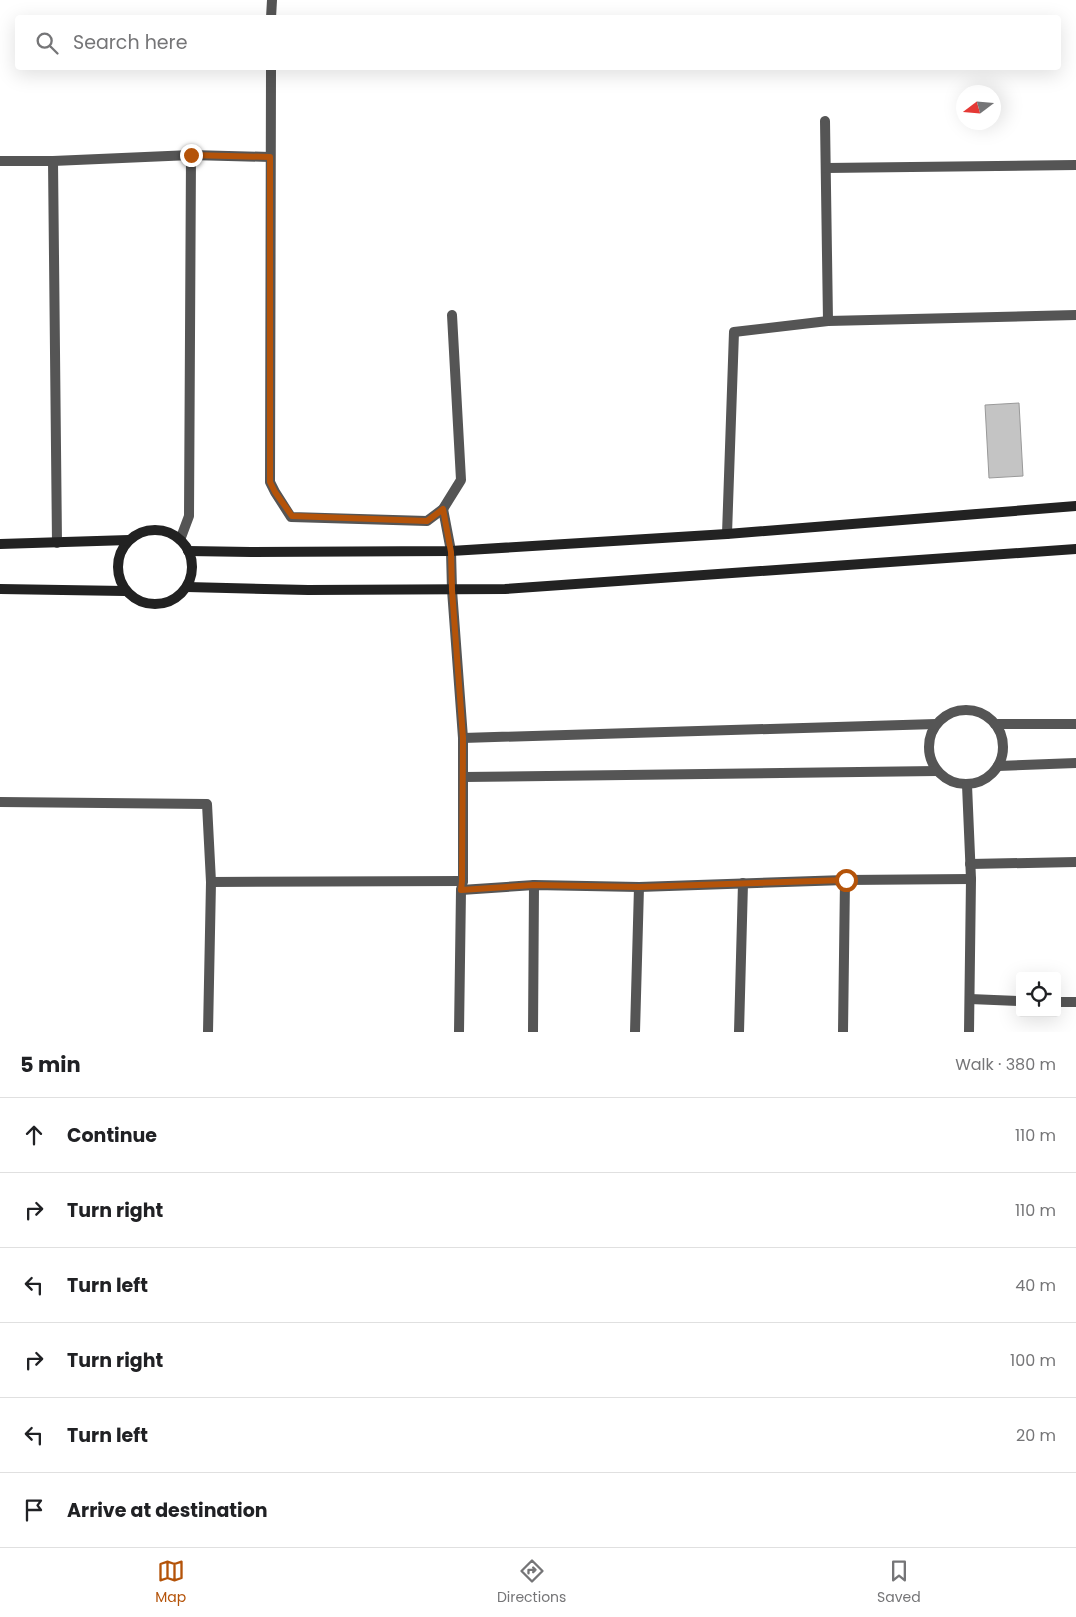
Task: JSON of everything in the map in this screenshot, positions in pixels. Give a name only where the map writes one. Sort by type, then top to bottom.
[{"type":"main road","points":[[188,551],[451,552],[727,534],[1076,506]]},
{"type":"main road","points":[[151,530],[163,530],[180,540],[188,551],[192,565],[187,587],[179,596],[169,602],[157,605],[145,604],[134,599],[126,591],[120,581],[117,570],[120,554],[129,540],[139,533],[151,530]]},
{"type":"main road","points":[[0,544],[129,540]]},
{"type":"main road","points":[[187,587],[308,590],[505,589],[1076,549]]},
{"type":"main road","points":[[0,589],[126,591]]},
{"type":"street","points":[[271,15],[272,0]]},
{"type":"street","points":[[271,70],[270,482],[292,516],[427,521],[443,509],[461,480],[452,315]]},
{"type":"street","points":[[825,121],[828,320]]},
{"type":"street","points":[[0,161],[53,161],[191,155],[270,157]]},
{"type":"street","points":[[180,540],[189,516],[191,155]]},
{"type":"street","points":[[53,161],[57,543]]},
{"type":"street","points":[[826,168],[1076,165]]},
{"type":"street","points":[[727,534],[734,332],[828,320],[1076,315]]},
{"type":"street","points":[[443,509],[451,552],[463,738],[464,777],[459,1032]]},
{"type":"street","points":[[965,710],[982,713],[995,724],[1002,737],[1003,752],[998,766],[985,780],[967,785],[951,782],[937,771],[930,756],[929,740],[936,724],[950,714],[965,710]]},
{"type":"street","points":[[463,738],[936,724]]},
{"type":"street","points":[[995,724],[1076,724]]},
{"type":"street","points":[[998,766],[1076,763]]},
{"type":"street","points":[[464,777],[937,771]]},
{"type":"street","points":[[967,785],[972,879],[969,1032]]},
{"type":"street","points":[[0,802],[207,804],[211,882],[208,1032]]},
{"type":"street","points":[[970,864],[1076,862]]},
{"type":"street","points":[[211,882],[639,887],[846,880],[972,879]]},
{"type":"street","points":[[843,1032],[846,880]]},
{"type":"street","points":[[739,1032],[743,883]]},
{"type":"street","points":[[533,1032],[534,885]]},
{"type":"street","points":[[635,1032],[639,887]]},
{"type":"street","points":[[970,999],[1016,1001]]},
{"type":"street","points":[[1061,1002],[1076,1002]]},
{"type":"building","points":[[1019,403],[1023,476],[989,478],[985,405]]},
{"type":"route","points":[[191,155],[270,157],[270,482],[292,516],[427,521],[443,509],[451,552],[463,738],[464,777],[461,890],[534,885],[639,887],[846,880]]}]
